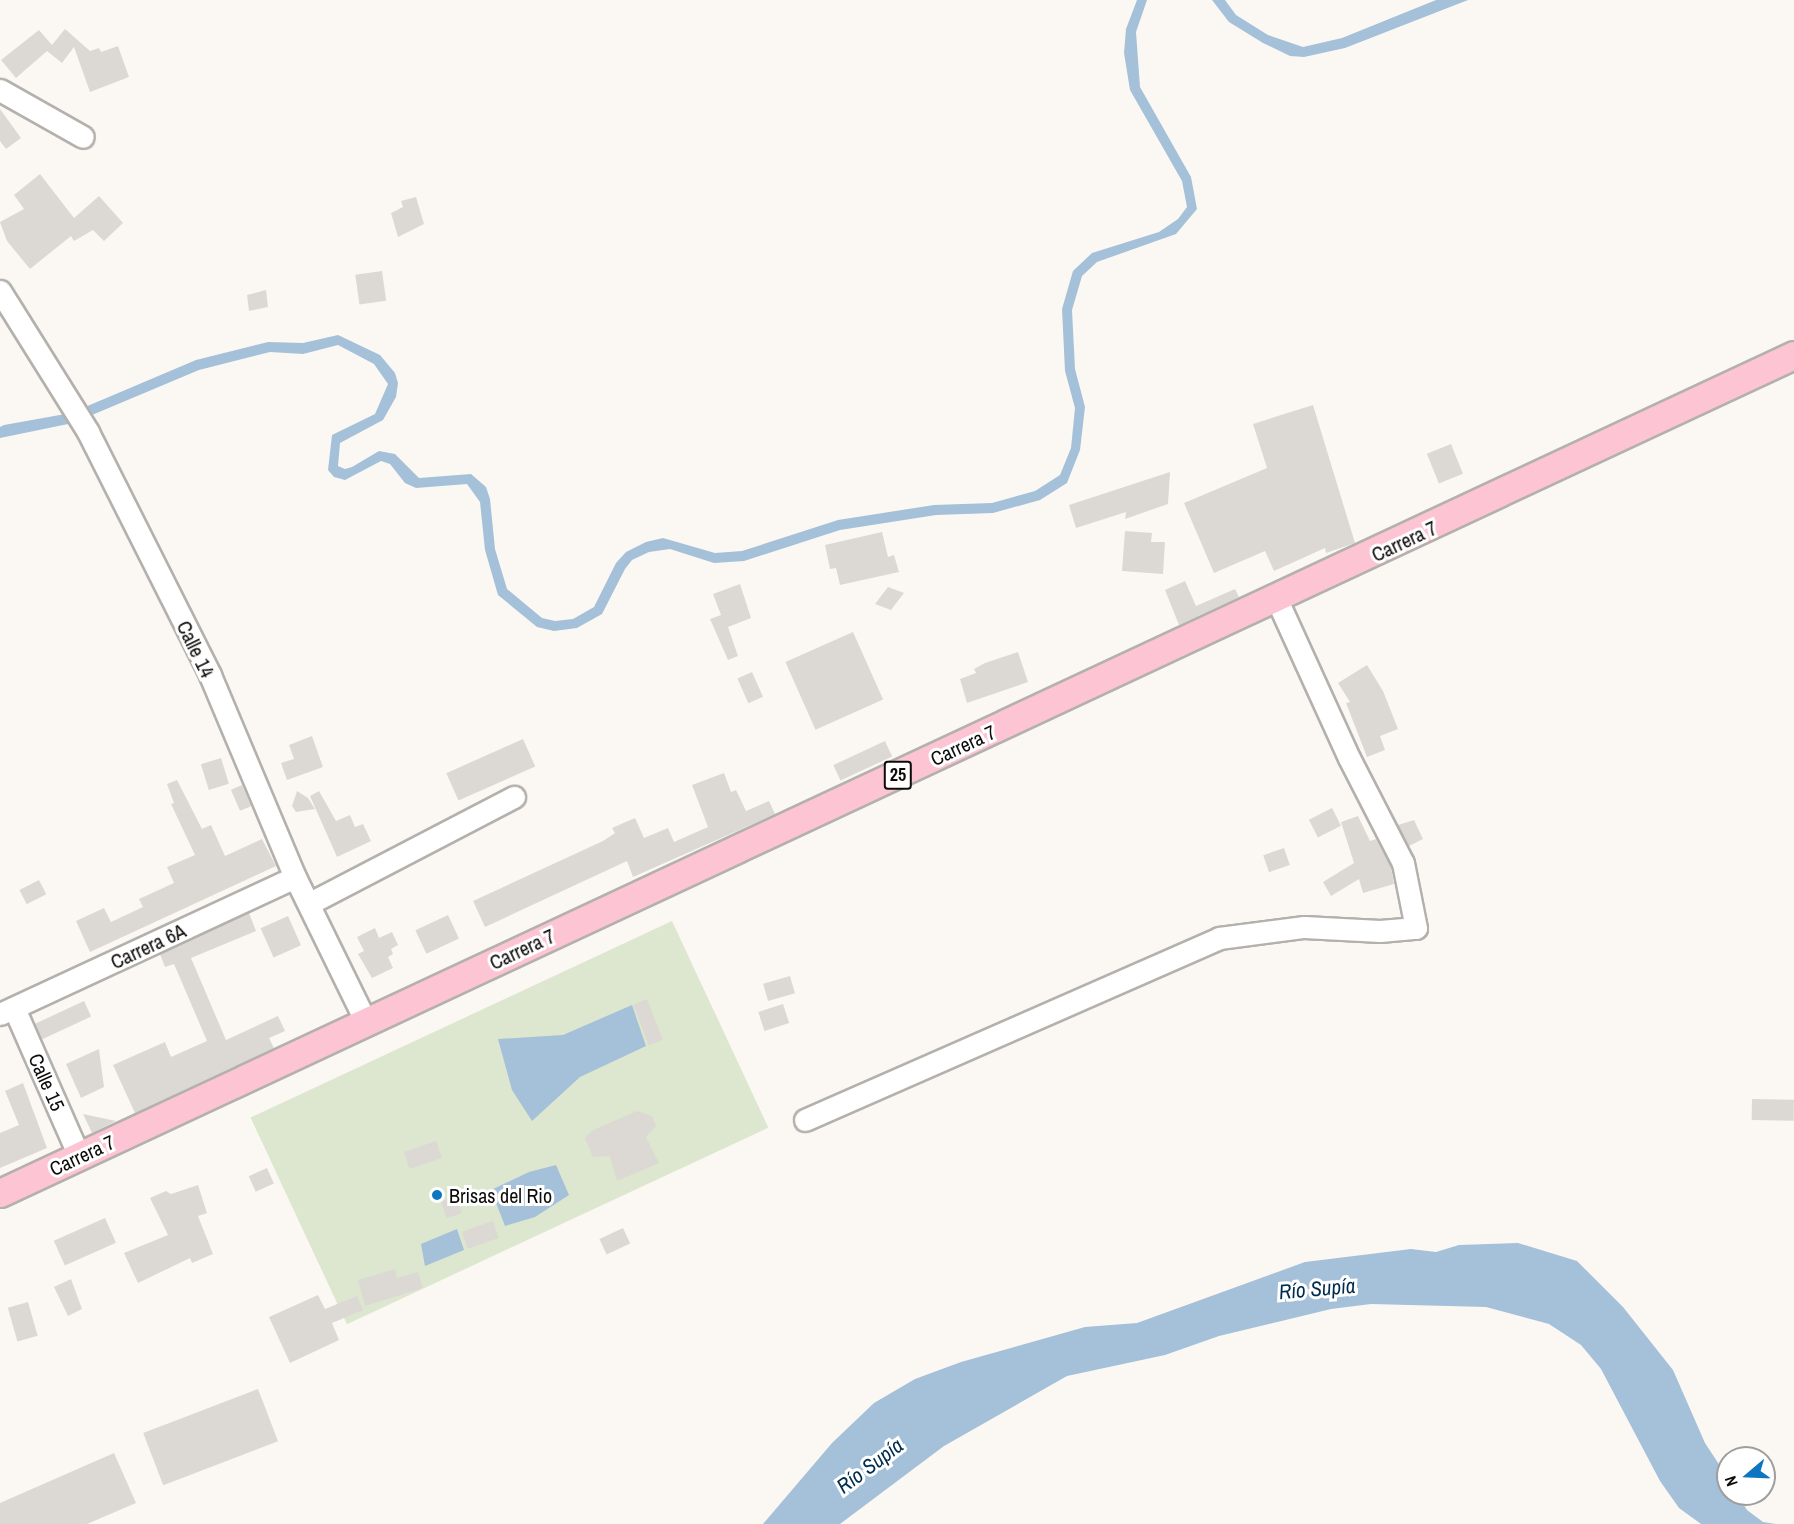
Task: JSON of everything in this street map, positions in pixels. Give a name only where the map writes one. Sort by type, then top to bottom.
[{"type":"main road","name":"Carrera 7","points":[[0,1193],[1277,600],[1794,355]]},
{"type":"street","points":[[0,90],[83,138]]},
{"type":"street","name":"Calle 14","points":[[0,291],[88,432],[210,675],[296,877],[366,1022]]},
{"type":"street","points":[[805,1120],[1219,939],[1304,927],[1380,931],[1416,928],[1403,863],[1349,758],[1277,600]]},
{"type":"street","points":[[310,903],[514,797]]},
{"type":"street","name":"Carrera 6A","points":[[7,1011],[296,877]]},
{"type":"street","name":"Calle 15","points":[[7,1011],[79,1156]]},
{"type":"green space","points":[[672,921],[768,1128],[347,1324],[251,1118]]},
{"type":"water","points":[[1137,0],[1147,0],[1136,32],[1140,87],[1191,177],[1197,209],[1176,234],[1097,262],[1082,276],[1072,310],[1075,369],[1085,407],[1080,450],[1067,483],[1040,500],[993,513],[936,515],[840,530],[744,561],[714,563],[670,549],[649,552],[632,560],[625,569],[602,614],[577,628],[554,631],[537,627],[498,595],[485,550],[480,502],[467,484],[416,488],[405,483],[390,464],[381,461],[345,480],[334,477],[328,470],[332,435],[375,414],[388,384],[374,364],[338,345],[303,354],[270,352],[199,370],[73,423],[0,438],[0,427],[4,425],[71,413],[196,360],[268,342],[303,343],[338,335],[380,355],[395,373],[398,383],[396,397],[383,420],[340,443],[338,466],[345,469],[352,467],[379,451],[395,454],[419,478],[471,474],[486,487],[490,499],[495,549],[507,589],[542,618],[555,621],[573,619],[594,607],[616,563],[626,552],[646,542],[663,538],[715,553],[742,551],[838,520],[934,505],[992,503],[1035,491],[1060,475],[1071,448],[1075,408],[1065,371],[1062,309],[1073,271],[1092,253],[1159,232],[1178,219],[1187,207],[1182,181],[1130,90],[1124,53],[1126,29]]},
{"type":"water","points":[[1212,0],[1225,0],[1236,15],[1268,35],[1303,47],[1342,38],[1436,0],[1468,0],[1345,48],[1304,57],[1290,56],[1229,22]]},
{"type":"water","points":[[632,1005],[646,1046],[580,1077],[532,1121],[512,1090],[498,1039],[563,1035]]},
{"type":"water","points":[[556,1165],[569,1195],[535,1217],[505,1226],[491,1190],[529,1172]]},
{"type":"water","points":[[457,1229],[464,1250],[425,1266],[421,1244]]},
{"type":"water","name":"Río Supía","points":[[1518,1243],[1577,1261],[1623,1307],[1673,1370],[1705,1443],[1716,1460],[1716,1506],[1744,1506],[1763,1522],[1776,1524],[1701,1524],[1679,1508],[1660,1481],[1601,1369],[1581,1345],[1549,1324],[1486,1307],[1371,1304],[1331,1309],[1219,1336],[1165,1355],[1067,1376],[944,1446],[840,1524],[763,1524],[832,1443],[874,1403],[915,1379],[961,1362],[1085,1327],[1137,1323],[1305,1262],[1411,1249],[1436,1252],[1459,1245]]},
{"type":"building","points":[[65,29],[90,51],[99,48],[101,52],[118,46],[129,77],[90,92],[74,47],[62,63],[47,51],[16,78],[1,60],[39,30],[52,45]]},
{"type":"building","points":[[0,109],[21,138],[6,149],[0,141]]},
{"type":"building","points":[[40,174],[74,218],[99,196],[123,223],[104,241],[93,230],[74,241],[71,236],[30,269],[7,241],[0,222],[24,209],[14,195]]},
{"type":"building","points":[[416,197],[424,224],[398,237],[391,213],[403,207],[401,201]]},
{"type":"building","points":[[382,271],[386,301],[359,304],[355,275]]},
{"type":"building","points":[[266,290],[268,307],[249,311],[247,295]]},
{"type":"building","points":[[1313,405],[1355,543],[1326,553],[1325,548],[1274,571],[1265,551],[1214,573],[1184,503],[1267,468],[1253,424]]},
{"type":"building","points":[[1451,444],[1463,474],[1439,483],[1427,454]]},
{"type":"building","points":[[1170,472],[1168,504],[1125,519],[1126,512],[1076,528],[1069,505]]},
{"type":"building","points":[[1125,531],[1152,533],[1151,542],[1165,542],[1163,574],[1122,571]]},
{"type":"building","points":[[882,532],[888,557],[894,555],[899,572],[840,585],[836,568],[830,569],[825,545]]},
{"type":"building","points":[[1185,581],[1196,606],[1235,589],[1239,597],[1179,625],[1165,590]]},
{"type":"building","points":[[740,584],[751,618],[728,627],[738,656],[728,660],[710,619],[721,615],[713,594]]},
{"type":"building","points":[[888,587],[904,593],[891,610],[875,604]]},
{"type":"building","points":[[853,632],[883,700],[815,730],[785,662]]},
{"type":"building","points":[[1018,652],[1028,682],[967,703],[960,679],[976,673],[974,669],[985,663]]},
{"type":"building","points":[[1367,665],[1383,691],[1398,729],[1380,736],[1385,750],[1367,757],[1346,703],[1350,702],[1338,683]]},
{"type":"building","points":[[752,672],[763,697],[748,703],[737,679]]},
{"type":"building","points":[[312,736],[323,767],[287,780],[281,763],[294,759],[289,745]]},
{"type":"building","points":[[523,739],[535,766],[458,801],[446,773]]},
{"type":"building","points":[[885,741],[892,756],[841,780],[833,765]]},
{"type":"building","points":[[221,758],[229,784],[209,790],[201,764]]},
{"type":"building","points":[[724,773],[731,792],[736,790],[746,811],[769,801],[775,814],[633,877],[627,861],[485,927],[473,901],[603,841],[615,833],[612,828],[635,818],[644,838],[668,828],[674,842],[708,827],[692,785]]},
{"type":"building","points":[[177,780],[202,829],[211,825],[225,856],[262,839],[276,866],[90,952],[76,921],[104,908],[111,922],[143,907],[139,899],[174,883],[167,867],[195,855],[171,804],[174,803],[167,784]]},
{"type":"building","points":[[242,785],[251,806],[240,811],[231,790]]},
{"type":"building","points":[[297,791],[308,798],[315,809],[296,812],[292,806]]},
{"type":"building","points":[[319,791],[336,821],[350,815],[355,827],[363,824],[371,841],[337,857],[310,796]]},
{"type":"building","points":[[1332,808],[1341,826],[1318,838],[1309,820]]},
{"type":"building","points":[[1358,816],[1370,841],[1376,839],[1391,867],[1394,884],[1363,893],[1359,879],[1331,896],[1323,882],[1354,863],[1341,822]]},
{"type":"building","points":[[1414,820],[1423,839],[1409,846],[1398,825]]},
{"type":"building","points":[[1284,848],[1290,865],[1269,872],[1263,855]]},
{"type":"building","points":[[39,880],[46,894],[27,904],[19,890]]},
{"type":"building","points":[[249,913],[256,931],[191,958],[226,1040],[278,1016],[285,1031],[269,1038],[274,1048],[135,1113],[113,1065],[165,1042],[171,1057],[207,1041],[174,964],[165,967],[160,954]]},
{"type":"building","points":[[448,915],[459,939],[426,954],[415,930]]},
{"type":"building","points":[[288,916],[301,945],[274,957],[261,928]]},
{"type":"building","points":[[375,928],[379,938],[392,932],[398,945],[391,949],[393,954],[388,957],[393,968],[372,978],[358,954],[364,951],[357,937]]},
{"type":"building","points":[[790,976],[795,993],[768,1001],[763,984]]},
{"type":"building","points":[[647,999],[663,1040],[649,1045],[633,1004]]},
{"type":"building","points":[[84,1001],[91,1016],[42,1039],[35,1024]]},
{"type":"building","points":[[783,1004],[789,1023],[764,1031],[758,1012]]},
{"type":"building","points":[[99,1049],[104,1087],[81,1098],[66,1064]]},
{"type":"building","points":[[23,1083],[47,1148],[0,1168],[0,1133],[19,1125],[5,1091]]},
{"type":"building","points":[[1752,1099],[1794,1100],[1794,1121],[1752,1120]]},
{"type":"building","points":[[637,1111],[652,1116],[656,1126],[646,1137],[659,1163],[617,1181],[610,1156],[593,1157],[585,1138],[593,1130]]},
{"type":"building","points":[[83,1114],[116,1121],[92,1133]]},
{"type":"building","points":[[436,1141],[442,1158],[410,1169],[404,1152]]},
{"type":"building","points":[[267,1168],[274,1184],[256,1192],[249,1176]]},
{"type":"building","points":[[198,1185],[207,1213],[198,1216],[213,1254],[192,1263],[190,1258],[138,1283],[124,1253],[168,1235],[150,1198],[166,1191],[171,1194]]},
{"type":"building","points":[[456,1196],[462,1213],[447,1218],[441,1201]]},
{"type":"building","points":[[105,1218],[116,1243],[65,1265],[54,1241]]},
{"type":"building","points":[[493,1221],[499,1238],[468,1249],[462,1232]]},
{"type":"building","points":[[623,1228],[630,1243],[607,1254],[599,1239]]},
{"type":"building","points":[[395,1269],[397,1278],[418,1272],[423,1288],[365,1306],[358,1280]]},
{"type":"building","points":[[71,1279],[82,1309],[68,1316],[54,1287]]},
{"type":"building","points":[[318,1295],[325,1309],[357,1296],[363,1310],[332,1323],[339,1340],[290,1363],[269,1317]]},
{"type":"building","points":[[28,1302],[38,1336],[17,1341],[8,1308]]},
{"type":"building","points":[[258,1389],[278,1441],[163,1485],[143,1433]]},
{"type":"building","points":[[114,1453],[136,1503],[87,1524],[0,1524],[0,1503]]},
{"type":"place","name":"Brisas del Rio","points":[[437,1195]]}]
